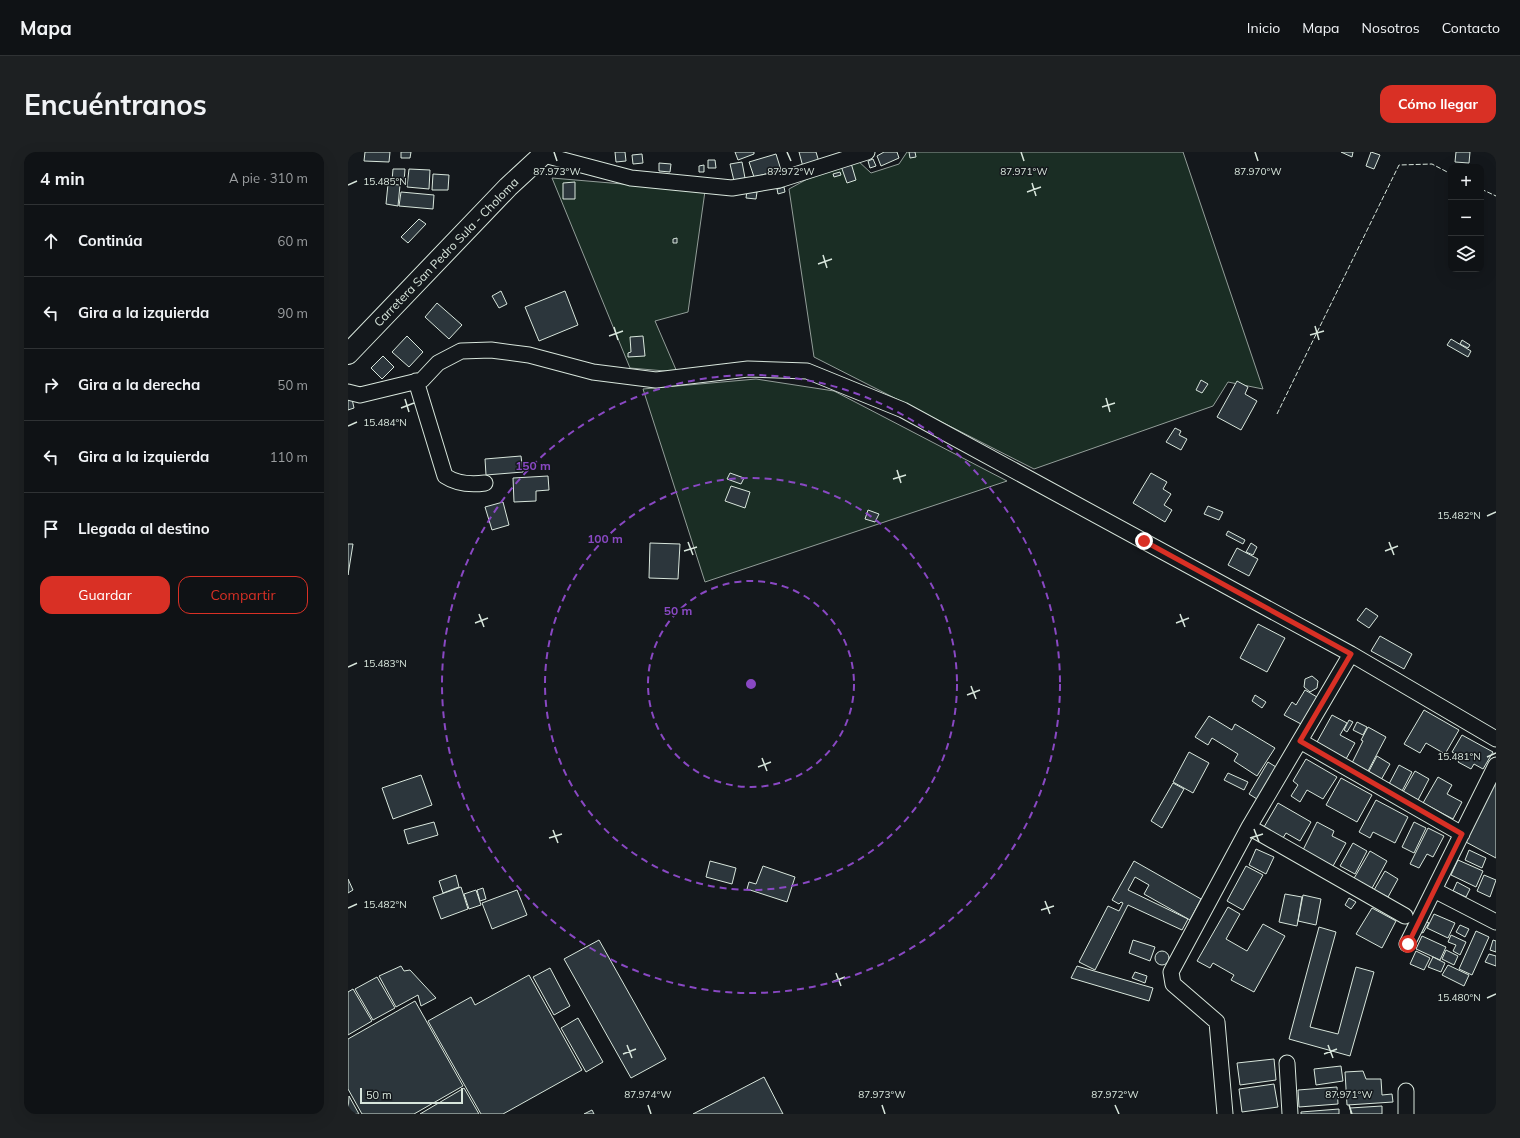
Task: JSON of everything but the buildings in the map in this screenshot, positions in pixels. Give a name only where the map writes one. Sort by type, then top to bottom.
[{"type":"main road","name":"Carretera San Pedro Sula - Choloma","points":[[348,354],[508,187],[545,153]]},
{"type":"street","points":[[545,153],[631,178],[732,188],[779,180],[867,152]]},
{"type":"street","points":[[348,392],[360,394],[422,380],[438,362],[461,351],[491,350],[529,355],[593,372],[656,380],[748,369],[807,370],[903,410],[1351,654],[1496,739]]},
{"type":"street","points":[[416,381],[445,476],[452,481],[471,484],[485,483]]},
{"type":"street","points":[[1225,1114],[1217,1022],[1173,984],[1171,972],[1249,827],[1351,654]]},
{"type":"street","points":[[1300,741],[1462,834]]},
{"type":"street","points":[[1408,944],[1496,765]]},
{"type":"street","points":[[1249,827],[1405,916]]},
{"type":"street","points":[[1434,890],[1496,922]]},
{"type":"street","points":[[1287,1063],[1290,1114]]},
{"type":"street","points":[[1406,1091],[1406,1114]]},
{"type":"green space","points":[[907,152],[1183,152],[1263,389],[1228,382],[1213,406],[1034,469],[814,357],[789,189],[822,171],[856,159],[871,173],[899,164]]},
{"type":"green space","points":[[552,178],[705,191],[688,312],[655,321],[677,372],[630,368]]},
{"type":"green space","points":[[756,379],[834,391],[1007,481],[705,582],[643,389]]},
{"type":"fence","points":[[1277,414],[1399,165],[1432,164],[1448,172]]},
{"type":"fence","points":[[1484,190],[1496,196]]},
{"type":"route","points":[[1144,541],[1351,654],[1300,741],[1462,834],[1408,944]]}]
